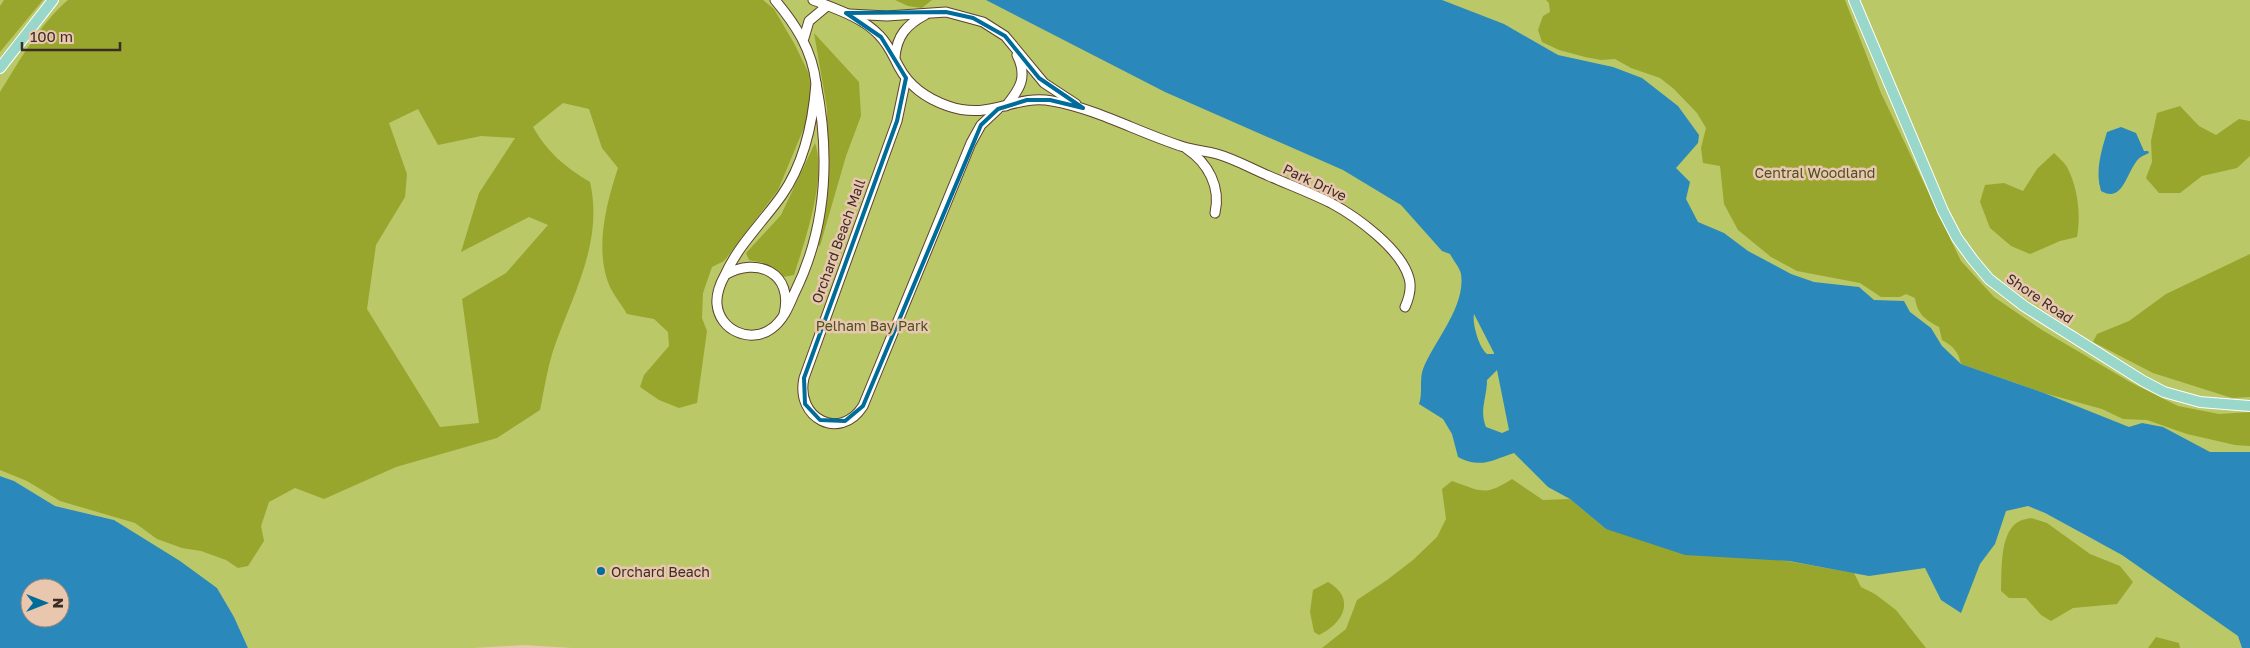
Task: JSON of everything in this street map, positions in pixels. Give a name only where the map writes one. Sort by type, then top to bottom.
[{"type":"main road","points":[[0,68],[53,0]]},
{"type":"main road","name":"Shore Road","points":[[1854,0],[1943,211],[1957,238],[1989,279],[2024,306],[2153,387],[2200,402],[2250,406]]},
{"type":"street","points":[[775,0],[804,38],[812,59],[816,83],[824,137],[822,203],[805,268],[784,314],[778,324],[762,333],[748,335],[732,329],[723,321],[717,306],[717,294],[737,251],[783,194],[795,172],[811,124],[816,83]]},
{"type":"street","name":"Park Drive","points":[[813,0],[846,13],[877,33],[906,78],[921,92],[947,106],[976,111],[1002,107],[1027,100],[1042,100],[1083,108],[1184,147],[1218,154],[1316,196],[1354,217],[1383,242],[1405,269],[1410,288],[1405,307]]},
{"type":"street","points":[[804,38],[809,21],[826,6]]},
{"type":"street","name":"Park Drive","points":[[846,13],[887,16],[956,13],[973,18],[998,30],[1010,42],[1038,78],[1083,108]]},
{"type":"street","points":[[894,57],[898,41],[904,29],[930,13]]},
{"type":"street","name":"Park Drive","points":[[1002,107],[1020,88],[1023,78],[1021,63],[1010,42]]},
{"type":"street","name":"Orchard Beach Mall","points":[[906,78],[897,120],[804,378],[802,394],[805,404],[813,414],[824,422],[836,423],[845,421],[856,414],[863,406],[971,143],[981,125],[1002,107]]},
{"type":"street","name":"Park Drive","points":[[1184,147],[1198,158],[1212,178],[1216,191],[1215,213]]},
{"type":"street","points":[[725,275],[746,267],[768,270],[780,281],[785,290],[784,314]]},
{"type":"highlighted area","points":[[946,12],[973,18],[1005,36],[1039,78],[1083,108],[1050,100],[1027,100],[998,109],[981,125],[863,406],[845,421],[820,420],[805,404],[804,378],[897,121],[906,78],[881,37],[846,13]]},
{"type":"green space","name":"Pelham Bay Park","points":[[0,0],[1029,0],[1178,82],[1971,482],[2045,513],[2096,541],[2194,584],[2250,648],[573,648],[524,645],[473,648],[248,648],[234,617],[217,588],[114,520],[55,506],[14,481],[0,476]]},
{"type":"green space","points":[[4,0],[43,0],[0,52],[0,6]]},
{"type":"green space","points":[[68,0],[763,0],[774,9],[795,45],[809,74],[812,100],[806,123],[778,190],[724,261],[712,267],[703,293],[702,318],[707,331],[697,403],[679,408],[659,400],[640,387],[644,375],[669,346],[668,332],[654,319],[627,314],[610,287],[605,273],[602,243],[609,197],[618,168],[602,148],[589,109],[563,103],[533,127],[558,159],[590,182],[593,226],[584,268],[551,358],[540,410],[497,438],[396,467],[324,499],[295,488],[269,502],[261,526],[264,541],[248,566],[238,568],[226,560],[201,551],[182,548],[157,539],[135,523],[60,501],[27,481],[0,470],[0,92],[31,43]],"holes":[[[418,109],[438,145],[481,136],[515,138],[479,193],[461,252],[529,217],[548,225],[506,273],[462,299],[479,423],[440,427],[367,309],[376,245],[405,197],[407,174],[389,123]]]},
{"type":"green space","points":[[895,0],[932,0],[922,8],[908,6]]},
{"type":"green space","points":[[1357,0],[2250,0],[2250,492],[2044,393],[1961,364],[1776,309]]},
{"type":"green space","name":"Central Woodland","points":[[1546,0],[1845,0],[1881,93],[1961,261],[1994,297],[2042,330],[2130,382],[2178,406],[2219,414],[2250,412],[2250,446],[2235,445],[2187,434],[2147,420],[2123,419],[2102,409],[2044,393],[1961,364],[1955,349],[1942,340],[1939,327],[1926,319],[1920,312],[1915,298],[1906,294],[1900,297],[1881,297],[1860,283],[1797,271],[1771,257],[1738,230],[1724,204],[1720,166],[1703,163],[1701,148],[1706,128],[1697,113],[1674,89],[1660,78],[1631,68],[1615,59],[1601,60],[1585,57],[1559,50],[1542,42],[1538,30],[1543,16],[1550,12],[1549,3]]},
{"type":"green space","points":[[814,33],[859,82],[861,116],[846,156],[820,246],[816,243],[827,171],[827,108]]},
{"type":"green space","points":[[2180,106],[2199,126],[2216,135],[2239,119],[2250,121],[2250,156],[2237,168],[2202,176],[2180,193],[2159,193],[2146,178],[2152,162],[2151,141],[2157,113]]},
{"type":"green space","points":[[815,143],[818,157],[818,173],[813,209],[794,275],[783,277],[764,263],[749,260],[746,253],[781,215]]},
{"type":"green space","points":[[2054,153],[2067,167],[2074,184],[2079,219],[2077,237],[2060,241],[2030,254],[2011,246],[1990,228],[1980,202],[1985,185],[2004,183],[2023,191],[2037,169]]},
{"type":"green space","points":[[2250,254],[2250,397],[2232,398],[2153,373],[2093,342],[2097,334],[2129,321],[2166,294]]},
{"type":"green space","points":[[1512,479],[1543,500],[1570,499],[1606,529],[1854,573],[1861,587],[1875,594],[1896,610],[1926,648],[1322,648],[1346,629],[1357,600],[1413,560],[1437,537],[1446,519],[1442,489],[1452,481],[1476,490],[1488,490],[1503,485]]},
{"type":"green space","points":[[2031,518],[2047,523],[2090,554],[2120,566],[2133,582],[2117,604],[2073,608],[2051,621],[2041,615],[2026,598],[2009,598],[2001,591],[2003,552],[2008,533],[2020,521]]},
{"type":"green space","points":[[1328,582],[1337,588],[1342,595],[1343,610],[1335,624],[1319,635],[1314,632],[1310,612],[1313,590]]},
{"type":"green space","points":[[2156,637],[2179,643],[2180,648],[2148,648]]},
{"type":"water","points":[[986,0],[1442,0],[1504,24],[1558,55],[1613,67],[1642,78],[1678,106],[1699,135],[1698,143],[1676,168],[1690,182],[1686,199],[1698,222],[1724,233],[1748,251],[1791,274],[1814,282],[1859,287],[1874,300],[1904,301],[1910,312],[1931,328],[1942,346],[1961,364],[2044,393],[2129,427],[2142,423],[2163,427],[2210,452],[2250,452],[2250,648],[2242,648],[2238,636],[2122,555],[2045,513],[2028,506],[2006,511],[1995,544],[1980,564],[1961,613],[1941,600],[1925,568],[1869,576],[1789,561],[1685,555],[1606,529],[1570,499],[1548,487],[1514,453],[1493,461],[1480,463],[1466,461],[1458,457],[1452,434],[1443,419],[1419,404],[1423,369],[1459,299],[1461,274],[1450,254],[1442,251],[1401,205],[1343,170],[1165,92]],"holes":[[[1474,314],[1494,353],[1494,354],[1487,354],[1481,346],[1475,329]],[[1497,370],[1509,430],[1502,433],[1486,427],[1483,415],[1487,380]]]},
{"type":"water","points":[[2121,127],[2136,133],[2144,151],[2149,153],[2137,160],[2119,191],[2108,194],[2101,191],[2099,184],[2101,154],[2107,132]]},
{"type":"water","points":[[0,476],[14,481],[55,506],[114,520],[180,561],[217,588],[234,617],[248,648],[0,648]]},
{"type":"place","name":"Orchard Beach","points":[[601,571]]}]
